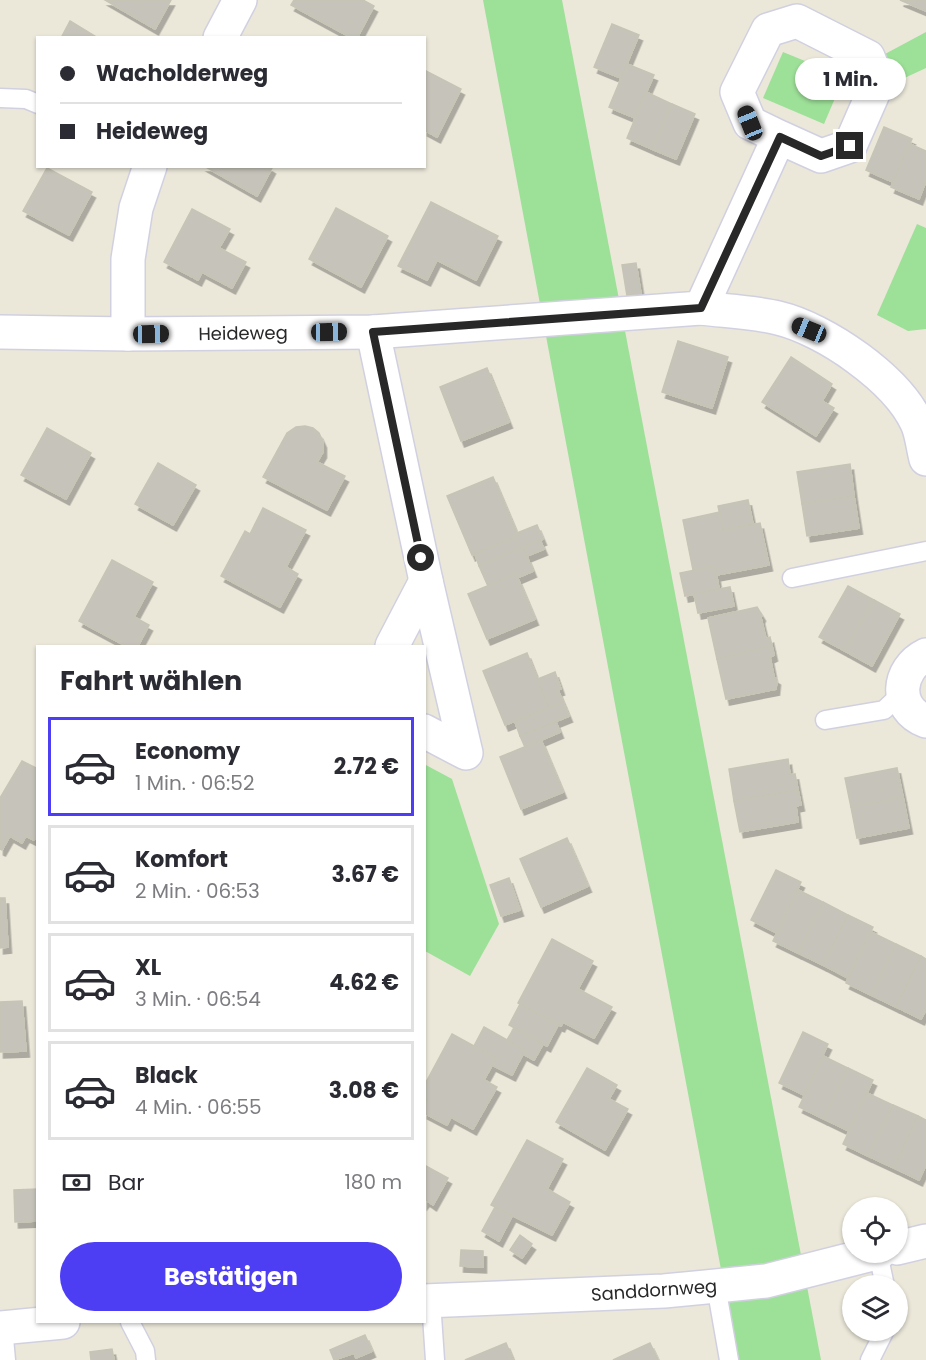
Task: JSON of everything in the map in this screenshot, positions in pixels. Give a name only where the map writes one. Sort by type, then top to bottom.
[{"type":"street","points":[[221,36],[240,0]]},
{"type":"street","points":[[797,21],[868,57],[878,82],[850,146],[821,156],[780,137],[750,123],[737,92],[768,30],[797,21]]},
{"type":"street","points":[[701,308],[780,137]]},
{"type":"street","points":[[129,334],[128,259],[136,208],[150,168]]},
{"type":"street","name":"Heideweg","points":[[0,332],[129,334],[373,332],[701,308],[779,318],[824,336],[851,353],[896,392],[917,424],[926,459]]},
{"type":"street","points":[[373,332],[426,581],[466,753],[426,732]]},
{"type":"street","points":[[393,645],[426,581]]},
{"type":"street","points":[[926,655],[907,670],[903,681],[906,703],[912,712],[926,721]]},
{"type":"street","points":[[908,1245],[926,1240]]},
{"type":"street","name":"Sanddornweg","points":[[428,1301],[664,1292],[766,1281],[842,1262]]},
{"type":"street","points":[[1,1328],[53,1323]]},
{"type":"lane","points":[[0,98],[26,99],[36,103]]},
{"type":"lane","points":[[792,578],[926,550]]},
{"type":"lane","points":[[825,720],[884,710],[903,692]]},
{"type":"lane","points":[[716,1286],[729,1360]]},
{"type":"lane","points":[[428,1301],[435,1360]]},
{"type":"lane","points":[[131,1323],[145,1350],[146,1360]]},
{"type":"lane","points":[[1,1328],[6,1360]]},
{"type":"lane","points":[[870,1360],[880,1341]]},
{"type":"green space","points":[[483,0],[562,0],[821,1360],[738,1360]]},
{"type":"green space","points":[[926,32],[926,68],[898,81],[885,54]]},
{"type":"green space","points":[[783,52],[844,77],[824,124],[763,98]]},
{"type":"green space","points":[[917,224],[926,228],[926,329],[908,331],[877,315]]},
{"type":"green space","points":[[426,765],[452,779],[499,924],[470,976],[426,952]]},
{"type":"building","points":[[105,0],[171,0],[155,29]]},
{"type":"building","points":[[294,0],[363,0],[374,6],[358,36],[348,36],[291,5]]},
{"type":"building","points":[[900,0],[926,0],[926,11]]},
{"type":"building","points":[[70,21],[95,36],[62,36]]},
{"type":"building","points":[[612,24],[639,35],[621,78],[594,67]]},
{"type":"building","points":[[627,64],[654,75],[635,118],[609,107]]},
{"type":"building","points":[[426,71],[461,89],[437,137],[426,131]]},
{"type":"building","points":[[646,92],[672,104],[652,149],[627,138]]},
{"type":"building","points":[[672,104],[695,114],[676,159],[652,149]]},
{"type":"building","points":[[884,127],[912,139],[893,182],[866,170]]},
{"type":"building","points":[[910,144],[926,151],[926,181],[919,199],[891,187]]},
{"type":"building","points":[[47,168],[92,192],[69,235],[23,211]]},
{"type":"building","points":[[208,168],[272,168],[257,196]]},
{"type":"building","points":[[431,202],[498,236],[476,280],[437,260],[427,280],[398,266]]},
{"type":"building","points":[[336,208],[388,236],[361,287],[309,259]]},
{"type":"building","points":[[192,209],[230,229],[219,248],[246,262],[232,288],[202,272],[198,280],[164,262]]},
{"type":"building","points":[[636,263],[641,294],[627,296],[622,265]]},
{"type":"building","points":[[678,341],[728,357],[712,408],[662,392]]},
{"type":"building","points":[[791,357],[832,384],[822,401],[834,408],[816,436],[762,402]]},
{"type":"building","points":[[487,368],[509,422],[461,441],[440,387]]},
{"type":"building","points":[[305,426],[319,433],[323,442],[323,452],[317,462],[345,476],[327,510],[263,477],[287,433],[296,427]]},
{"type":"building","points":[[47,428],[91,453],[66,499],[21,475]]},
{"type":"building","points":[[158,463],[196,485],[173,525],[135,504]]},
{"type":"building","points":[[850,464],[854,496],[802,504],[797,472]]},
{"type":"building","points":[[493,477],[518,536],[472,555],[447,496]]},
{"type":"building","points":[[854,496],[859,528],[807,536],[802,504]]},
{"type":"building","points":[[748,500],[753,524],[723,530],[718,506]]},
{"type":"building","points":[[263,508],[306,530],[286,567],[298,574],[280,607],[221,576],[245,531],[250,534]]},
{"type":"building","points":[[720,512],[723,530],[760,523],[769,565],[717,575],[715,566],[693,570],[683,520]]},
{"type":"building","points":[[537,525],[543,539],[479,566],[475,554],[518,536],[517,533]]},
{"type":"building","points":[[540,540],[544,549],[527,556],[523,547]]},
{"type":"building","points":[[523,547],[533,571],[517,578],[516,574],[488,586],[479,566]]},
{"type":"building","points":[[112,560],[153,582],[134,617],[149,625],[139,645],[124,645],[79,621]]},
{"type":"building","points":[[715,566],[719,589],[685,596],[680,573]]},
{"type":"building","points":[[516,574],[535,619],[487,639],[468,594]]},
{"type":"building","points":[[848,586],[874,600],[845,651],[819,637]]},
{"type":"building","points":[[730,587],[734,606],[698,613],[694,594]]},
{"type":"building","points":[[874,600],[900,614],[872,666],[845,651]]},
{"type":"building","points":[[757,607],[762,615],[766,639],[770,637],[772,646],[717,659],[708,618]]},
{"type":"building","points":[[772,646],[774,655],[770,657],[774,677],[777,679],[776,689],[726,699],[717,659]]},
{"type":"building","points":[[527,653],[549,708],[505,725],[483,671]]},
{"type":"building","points":[[555,672],[563,702],[549,708],[538,679]]},
{"type":"building","points":[[563,702],[569,716],[520,736],[515,722]]},
{"type":"building","points":[[556,722],[560,732],[525,747],[520,736]]},
{"type":"building","points":[[541,740],[563,792],[521,809],[500,757]]},
{"type":"building","points":[[788,759],[790,775],[795,774],[798,790],[734,801],[729,769]]},
{"type":"building","points":[[22,761],[36,768],[36,837],[34,840],[26,836],[22,843],[10,836],[2,850],[0,849],[0,798]]},
{"type":"building","points":[[897,768],[903,797],[851,807],[845,778]]},
{"type":"building","points":[[798,790],[801,805],[796,806],[798,822],[740,832],[734,801]]},
{"type":"building","points":[[903,797],[909,828],[857,838],[851,807]]},
{"type":"building","points":[[567,838],[588,886],[541,907],[520,859]]},
{"type":"building","points":[[776,870],[801,882],[777,933],[751,920]]},
{"type":"building","points":[[509,878],[520,910],[501,916],[490,885]]},
{"type":"building","points":[[798,890],[823,902],[798,953],[773,941]]},
{"type":"building","points":[[0,898],[5,898],[8,947],[0,948]]},
{"type":"building","points":[[823,902],[848,915],[823,965],[798,953]]},
{"type":"building","points":[[848,915],[873,927],[848,978],[823,965]]},
{"type":"building","points":[[871,932],[896,944],[871,995],[846,983]]},
{"type":"building","points":[[552,939],[593,961],[578,989],[612,1007],[594,1038],[563,1022],[561,1026],[518,1003]]},
{"type":"building","points":[[896,944],[921,956],[896,1007],[871,995]]},
{"type":"building","points":[[921,956],[926,959],[926,1010],[921,1019],[896,1007]]},
{"type":"building","points":[[22,1001],[26,1051],[0,1052],[0,1002]]},
{"type":"building","points":[[520,1004],[558,1025],[547,1046],[509,1025]]},
{"type":"building","points":[[484,1027],[525,1050],[512,1075],[492,1065],[496,1058],[474,1046]]},
{"type":"building","points":[[514,1028],[543,1044],[534,1060],[523,1054],[525,1050],[507,1040]]},
{"type":"building","points":[[803,1032],[828,1044],[804,1095],[779,1083]]},
{"type":"building","points":[[452,1034],[496,1058],[484,1080],[497,1087],[473,1129],[451,1117],[447,1125],[426,1114],[426,1082]]},
{"type":"building","points":[[823,1056],[848,1068],[824,1119],[799,1107]]},
{"type":"building","points":[[587,1068],[617,1085],[609,1099],[628,1109],[605,1150],[556,1122]]},
{"type":"building","points":[[848,1068],[873,1080],[849,1131],[824,1119]]},
{"type":"building","points":[[867,1093],[893,1105],[868,1156],[843,1144]]},
{"type":"building","points":[[893,1105],[918,1116],[894,1168],[868,1156]]},
{"type":"building","points":[[918,1116],[926,1120],[926,1165],[919,1180],[894,1168]]},
{"type":"building","points":[[527,1140],[563,1159],[547,1189],[570,1202],[552,1235],[491,1205]]},
{"type":"building","points":[[426,1166],[448,1178],[433,1205],[426,1200]]},
{"type":"building","points":[[36,1189],[36,1221],[15,1222],[14,1190]]},
{"type":"building","points":[[495,1207],[512,1216],[499,1241],[482,1231]]},
{"type":"building","points":[[520,1235],[532,1244],[522,1258],[510,1250]]},
{"type":"building","points":[[461,1250],[483,1251],[483,1267],[460,1266]]},
{"type":"building","points":[[365,1335],[372,1351],[356,1358],[354,1353],[334,1360],[330,1350]]},
{"type":"building","points":[[506,1343],[513,1360],[465,1360]]},
{"type":"building","points":[[650,1343],[658,1360],[613,1360]]},
{"type":"building","points":[[112,1349],[114,1360],[91,1360],[90,1352]]},
{"type":"route","points":[[421,558],[373,332],[701,308],[780,137],[821,156],[850,146]]}]
